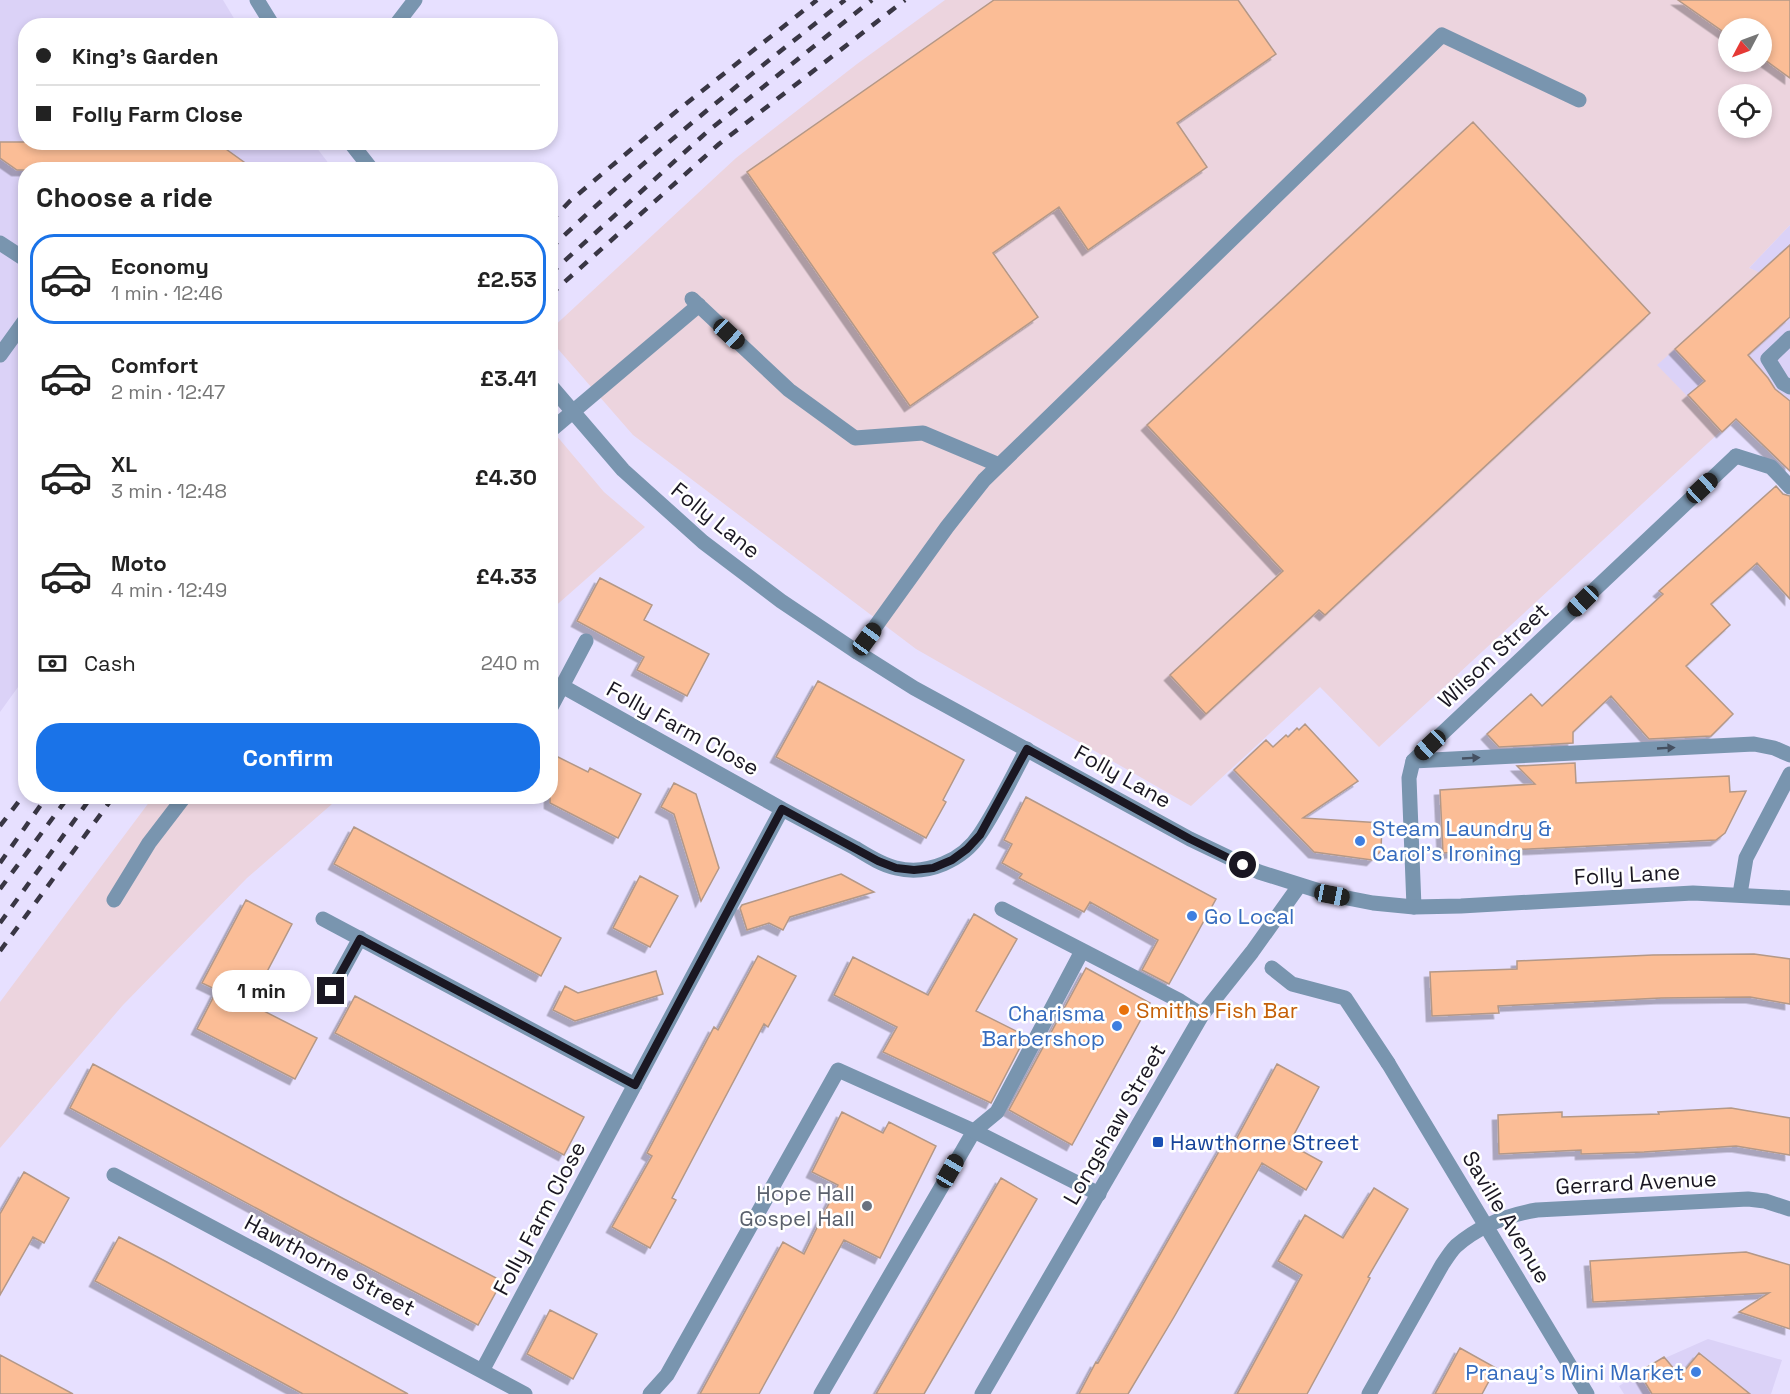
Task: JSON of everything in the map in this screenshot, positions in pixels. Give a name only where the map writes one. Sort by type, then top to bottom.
[{"type":"street","points":[[257,0],[268,18]]},
{"type":"street","points":[[401,18],[415,0]]},
{"type":"street","points":[[857,652],[947,526],[984,480],[1442,35],[1579,100]]},
{"type":"street","points":[[356,150],[366,162]]},
{"type":"street","points":[[0,243],[18,255]]},
{"type":"street","points":[[558,423],[695,302],[789,390],[855,438],[923,434],[999,465]]},
{"type":"street","points":[[0,355],[18,330]]},
{"type":"street","points":[[1790,338],[1768,359],[1783,383],[1790,387]]},
{"type":"street","name":"Folly Lane","points":[[558,394],[623,470],[703,542],[781,601],[914,688],[1226,857],[1259,872],[1332,895],[1413,907],[1693,893],[1790,898]]},
{"type":"street","name":"Wilson Street","points":[[1413,761],[1736,456],[1771,466],[1790,487]]},
{"type":"street","points":[[558,694],[586,641]]},
{"type":"street","name":"Folly Farm Close","points":[[562,686],[782,809],[878,861],[896,868],[914,870],[933,868],[952,860],[967,849],[980,835],[1027,749]]},
{"type":"street","points":[[1413,907],[1409,778],[1413,761],[1754,744],[1774,748],[1790,755]]},
{"type":"street","points":[[1740,894],[1746,858],[1790,774]]},
{"type":"street","points":[[114,900],[149,843],[179,804]]},
{"type":"street","name":"Folly Farm Close","points":[[482,1371],[782,809]]},
{"type":"street","name":"Longshaw Street","points":[[982,1394],[1202,1015],[1252,952],[1299,886]]},
{"type":"street","points":[[1002,909],[1180,1001],[1202,1015]]},
{"type":"street","points":[[323,919],[635,1085]]},
{"type":"street","points":[[331,991],[360,939]]},
{"type":"street","points":[[821,1394],[974,1131],[996,1112],[1082,951]]},
{"type":"street","name":"Saville Avenue","points":[[1272,968],[1292,984],[1345,998],[1388,1064],[1587,1394]]},
{"type":"street","points":[[650,1394],[667,1375],[838,1070],[974,1131],[1099,1194]]},
{"type":"street","name":"Hawthorne Street","points":[[114,1175],[525,1394]]},
{"type":"street","name":"Gerrard Avenue","points":[[1369,1394],[1442,1264],[1456,1246],[1486,1225],[1516,1213],[1537,1210],[1678,1202],[1748,1199],[1765,1201],[1790,1209]]},
{"type":"shaded area","points":[[0,0],[223,0],[234,18],[18,18],[18,150],[318,150],[328,162],[18,162],[18,687],[0,712]]},
{"type":"shaded area","points":[[945,0],[1790,0],[1790,225],[1749,268],[1761,273],[1657,365],[1721,431],[1379,747],[1320,687],[1191,806],[916,649],[633,435],[558,349],[558,323],[736,158],[857,64]]},
{"type":"shaded area","points":[[1790,225],[1790,471],[1739,417],[1722,432],[1656,365],[1761,274],[1749,268]]},
{"type":"shaded area","points":[[558,437],[604,492],[645,527],[558,604]]},
{"type":"shaded area","points":[[148,804],[332,804],[247,878],[123,1005],[0,1148],[0,1002]]},
{"type":"shaded area","points":[[1708,1339],[1782,1360],[1771,1394],[1624,1394],[1619,1386],[1664,1357]]},
{"type":"building","points":[[994,0],[1238,0],[1276,54],[1177,123],[1207,167],[1088,250],[1059,207],[993,253],[1038,317],[910,406],[747,172]]},
{"type":"building","points":[[1678,0],[1790,0],[1790,78],[1772,65],[1772,18],[1718,18],[1718,28]]},
{"type":"building","points":[[1473,122],[1650,313],[1325,615],[1319,610],[1206,714],[1170,675],[1283,571],[1147,425]]},
{"type":"building","points":[[0,142],[18,142],[18,150],[227,150],[244,162],[18,162],[17,170],[0,158]]},
{"type":"building","points":[[1790,245],[1790,317],[1748,355],[1775,389],[1790,401],[1790,471],[1736,419],[1722,432],[1688,395],[1705,381],[1675,349]]},
{"type":"building","points":[[1776,486],[1783,494],[1790,496],[1790,599],[1757,563],[1711,604],[1730,625],[1686,666],[1733,714],[1711,736],[1649,739],[1611,696],[1573,732],[1573,743],[1499,747],[1487,734],[1531,694],[1542,706],[1663,594],[1659,591]]},
{"type":"building","points":[[600,578],[652,605],[644,620],[709,654],[687,696],[637,670],[644,657],[577,621]]},
{"type":"building","points":[[818,681],[964,760],[943,800],[946,802],[926,838],[776,757]]},
{"type":"building","points":[[1305,724],[1358,781],[1303,818],[1382,823],[1381,851],[1372,860],[1314,852],[1234,770],[1266,740],[1273,747],[1286,735],[1288,737]]},
{"type":"building","points":[[558,757],[588,772],[590,768],[641,794],[618,838],[552,804],[558,804]]},
{"type":"building","points":[[1575,763],[1576,783],[1729,776],[1730,792],[1746,791],[1725,833],[1716,840],[1443,853],[1440,790],[1535,784],[1517,766]]},
{"type":"building","points":[[674,783],[696,794],[719,868],[701,901],[674,814],[661,807]]},
{"type":"building","points":[[1026,797],[1216,899],[1169,984],[1142,970],[1158,940],[1090,902],[1084,912],[1019,878],[1022,874],[1002,863],[1012,844],[1004,840]]},
{"type":"building","points":[[354,827],[561,938],[541,976],[334,864]]},
{"type":"building","points":[[841,874],[874,892],[790,917],[783,930],[769,923],[747,930],[740,908],[742,905]]},
{"type":"building","points":[[640,876],[678,896],[650,947],[613,928]]},
{"type":"building","points":[[246,900],[292,924],[250,1004],[317,1038],[295,1079],[197,1029],[217,990],[202,983]]},
{"type":"building","points":[[974,914],[1017,939],[976,1011],[1026,1036],[991,1103],[883,1052],[897,1027],[834,995],[853,957],[928,995]]},
{"type":"building","points":[[1754,954],[1790,959],[1790,1004],[1750,997],[1661,998],[1498,1006],[1499,1013],[1432,1016],[1430,972],[1517,969],[1517,961],[1653,955]]},
{"type":"building","points":[[758,956],[796,976],[768,1027],[764,1024],[672,1198],[676,1200],[650,1248],[612,1227],[652,1156],[647,1153],[714,1027],[718,1030]]},
{"type":"building","points":[[1086,968],[1150,1003],[1072,1145],[1009,1110]]},
{"type":"building","points":[[656,971],[663,994],[575,1021],[553,1010],[565,986],[578,993]]},
{"type":"building","points":[[355,996],[584,1117],[564,1155],[335,1033]]},
{"type":"building","points":[[93,1064],[502,1281],[478,1325],[70,1108]]},
{"type":"building","points":[[1277,1064],[1319,1087],[1289,1144],[1322,1162],[1306,1190],[1262,1163],[1128,1394],[1079,1394],[1225,1141],[1233,1145]]},
{"type":"building","points":[[1731,1108],[1790,1118],[1790,1155],[1736,1146],[1644,1152],[1581,1154],[1581,1150],[1499,1154],[1498,1115],[1562,1112],[1562,1117],[1659,1114],[1658,1112]]},
{"type":"building","points":[[842,1112],[883,1133],[889,1122],[936,1146],[880,1258],[844,1240],[759,1394],[700,1394],[783,1242],[804,1254],[838,1185],[812,1172]]},
{"type":"building","points":[[24,1172],[69,1198],[44,1243],[33,1237],[0,1295],[0,1214]]},
{"type":"building","points":[[1001,1178],[1037,1199],[924,1394],[876,1394]]},
{"type":"building","points":[[1374,1188],[1408,1209],[1368,1277],[1370,1278],[1307,1394],[1237,1394],[1302,1275],[1278,1261],[1305,1215],[1343,1238]]},
{"type":"building","points":[[119,1237],[408,1394],[303,1394],[95,1281]]},
{"type":"building","points":[[1746,1252],[1790,1265],[1790,1329],[1739,1312],[1769,1293],[1593,1302],[1590,1261]]},
{"type":"building","points":[[550,1310],[597,1334],[573,1379],[527,1354]]},
{"type":"building","points":[[1460,1348],[1496,1368],[1482,1394],[1435,1394]]},
{"type":"building","points":[[1699,1353],[1750,1394],[1652,1394],[1639,1372],[1664,1357],[1680,1376]]},
{"type":"building","points":[[0,1355],[73,1394],[0,1394]]},
{"type":"railway","points":[[558,214],[678,110],[817,0]]},
{"type":"railway","points":[[558,241],[621,183],[845,0]]},
{"type":"railway","points":[[558,267],[708,131],[872,0]]},
{"type":"railway","points":[[558,288],[719,144],[905,0]]},
{"type":"railway","points":[[0,826],[18,802]]},
{"type":"railway","points":[[0,863],[41,804]]},
{"type":"railway","points":[[0,889],[63,804]]},
{"type":"railway","points":[[0,923],[86,804]]},
{"type":"railway","points":[[0,951],[108,804]]},
{"type":"place","name":"Steam Laundry & Carol's Ironing","points":[[1360,841]]},
{"type":"place","name":"Go Local","points":[[1192,916]]},
{"type":"place","name":"Smiths Fish Bar","points":[[1124,1010]]},
{"type":"place","name":"Charisma Barbershop","points":[[1117,1026]]},
{"type":"place","name":"Hawthorne Street","points":[[1158,1142]]},
{"type":"place","name":"Hope Hall Gospel Hall","points":[[867,1206]]},
{"type":"place","name":"Pranay's Mini Market","points":[[1696,1372]]},
{"type":"route","points":[[331,991],[360,939],[635,1085],[782,809],[878,861],[896,868],[914,870],[933,868],[952,860],[980,835],[1027,749],[1190,839],[1243,865]]}]
